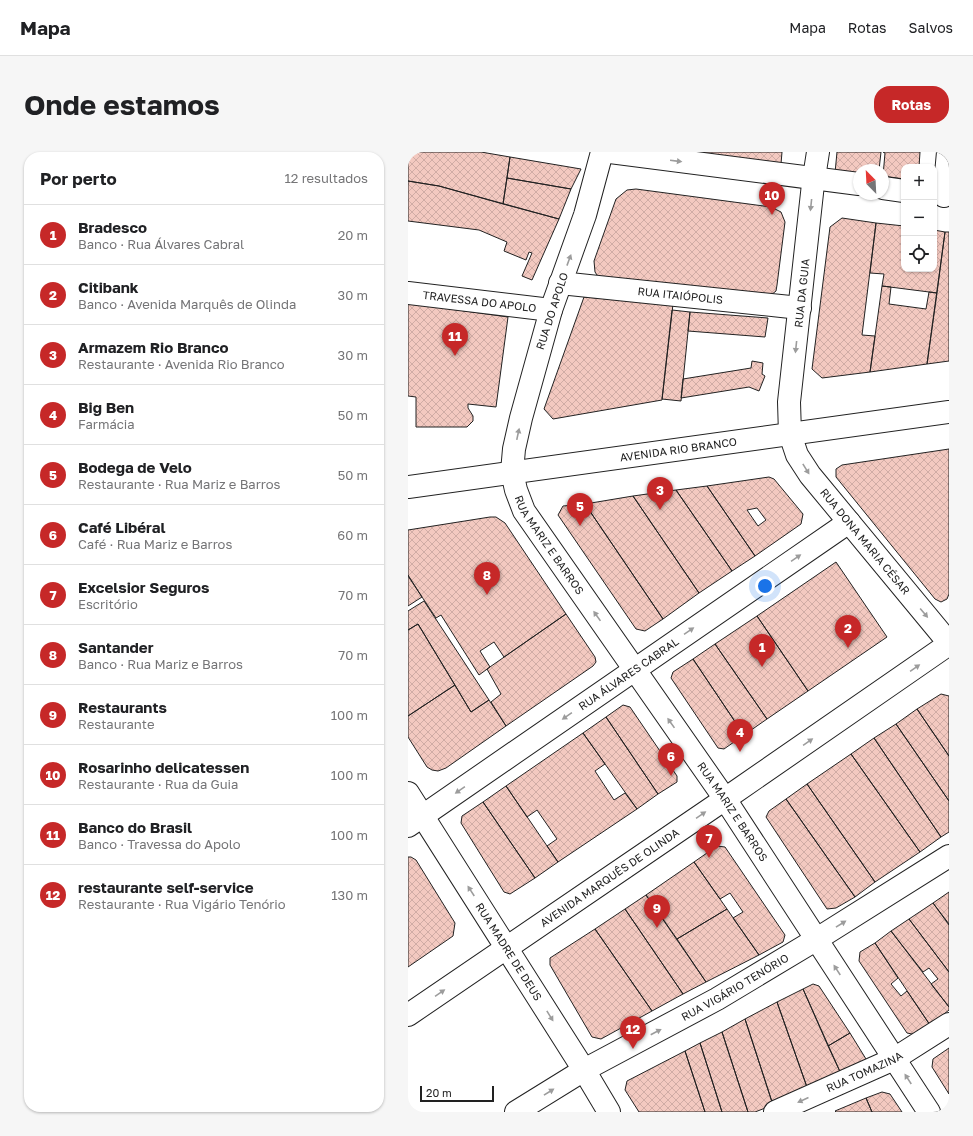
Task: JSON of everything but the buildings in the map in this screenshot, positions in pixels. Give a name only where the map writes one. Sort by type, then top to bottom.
[{"type":"street","name":"RUA DO APOLO","points":[[512,472],[514,449],[521,418],[551,310],[585,215],[602,152]]},
{"type":"street","points":[[610,152],[853,183]]},
{"type":"street","name":"RUA DA GUIA","points":[[790,434],[789,402],[818,152]]},
{"type":"street","points":[[942,196],[948,152]]},
{"type":"street","points":[[889,189],[901,191]]},
{"type":"street","name":"RUA ITAIÓPOLIS","points":[[560,284],[800,308]]},
{"type":"street","name":"TRAVESSA DO APOLO","points":[[408,293],[551,310]]},
{"type":"street","name":"AVENIDA RIO BRANCO","points":[[408,487],[949,412]]},
{"type":"street","name":"RUA DONA MARIA CÉSAR","points":[[790,434],[797,455],[810,475],[949,644]]},
{"type":"street","name":"RUA MARIZ E BARROS","points":[[512,472],[516,490],[524,511],[725,799],[929,1112]]},
{"type":"street","name":"RUA ÁLVARES CABRAL","points":[[415,821],[633,669],[849,522]]},
{"type":"street","name":"AVENIDA MARQUÊS DE OLINDA","points":[[408,1015],[949,644]]},
{"type":"street","name":"RUA MADRE DE DEUS","points":[[408,792],[415,821],[507,948],[609,1112]]},
{"type":"street","name":"RUA VIGÁRIO TENÓRIO","points":[[516,1112],[584,1070],[716,999],[817,939],[949,856]]},
{"type":"street","name":"RUA TOMAZINA","points":[[775,1112],[894,1059],[949,1024]]},
{"type":"place","name":"Rosarinho delicatessen","points":[[772,215]]},
{"type":"place","name":"Banco do Brasil","points":[[455,356]]},
{"type":"place","name":"Armazem Rio Branco","points":[[660,510]]},
{"type":"place","name":"Bodega de Velo","points":[[580,526]]},
{"type":"place","name":"Santander","points":[[487,595]]},
{"type":"place","name":"Citibank","points":[[848,648]]},
{"type":"place","name":"Bradesco","points":[[762,667]]},
{"type":"place","name":"Big Ben","points":[[740,752]]},
{"type":"place","name":"Café Libéral","points":[[671,776]]},
{"type":"place","name":"Excelsior Seguros","points":[[709,858]]},
{"type":"place","name":"Restaurants","points":[[657,928]]},
{"type":"place","name":"restaurante self-service","points":[[633,1049]]}]
